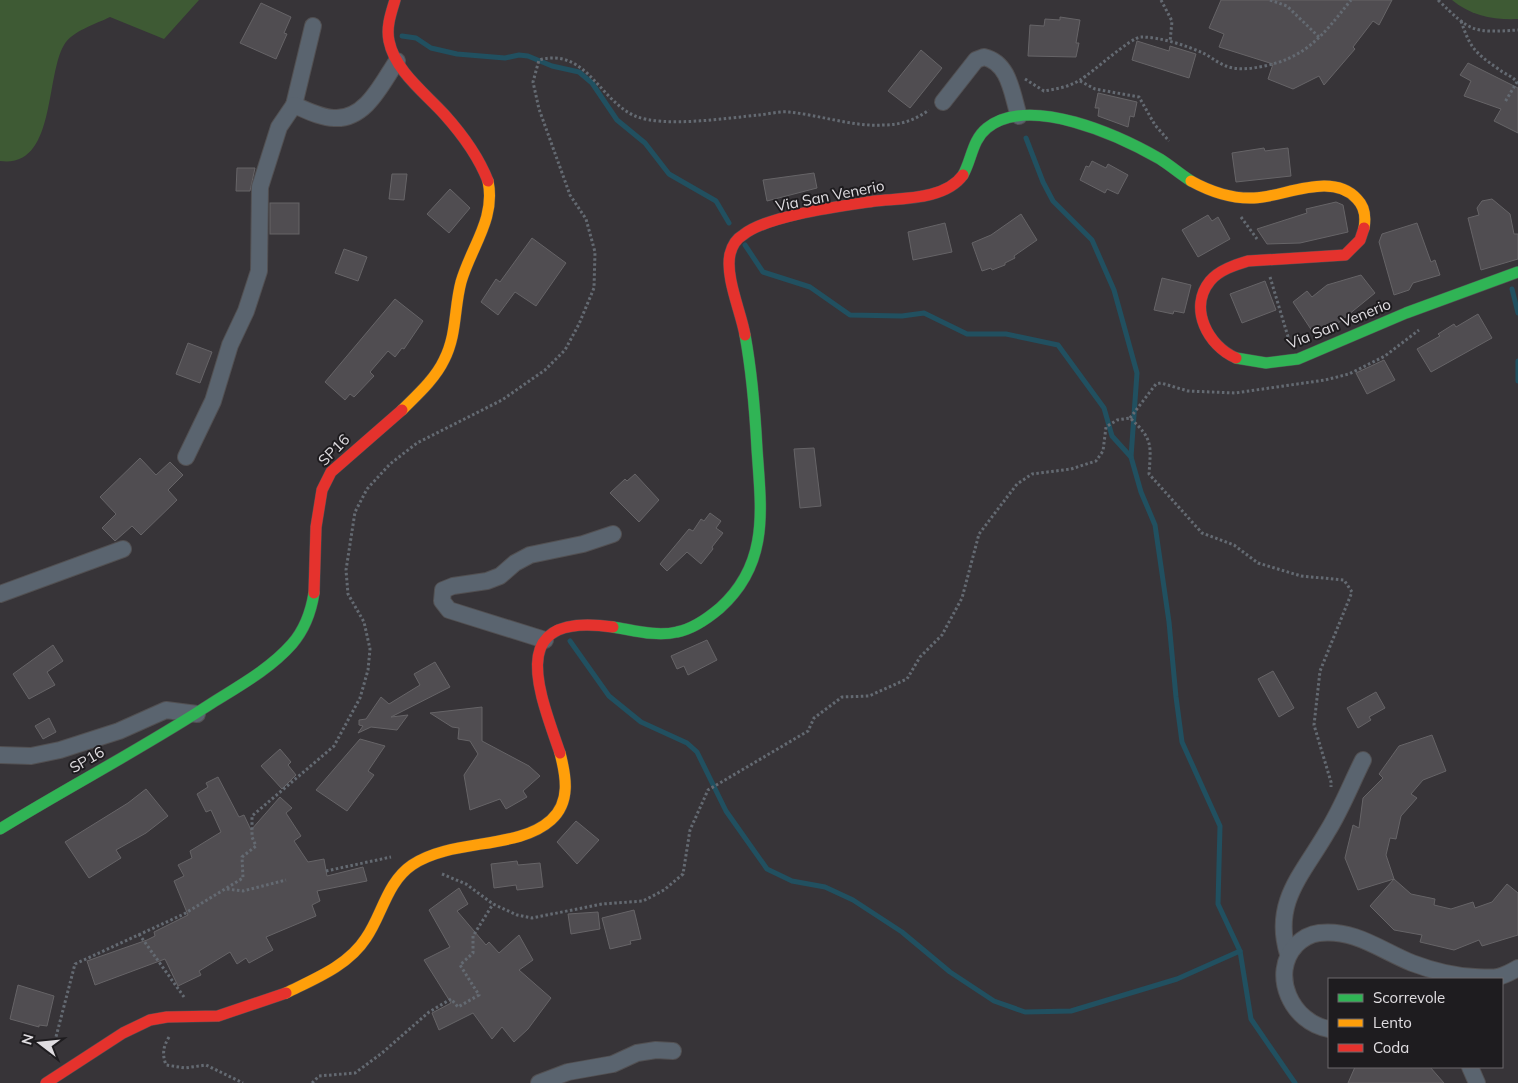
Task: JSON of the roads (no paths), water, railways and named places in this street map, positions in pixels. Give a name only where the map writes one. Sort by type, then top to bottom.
[{"type":"street","name":"SP16","points":[[0,829],[197,714],[263,669],[284,652],[306,623],[313,602],[315,536],[318,501],[323,484],[331,472],[429,382],[443,364],[450,348],[456,300],[463,275],[484,227],[489,210],[488,180],[455,126],[397,61],[390,46],[388,31],[395,0]]},
{"type":"street","points":[[186,457],[212,401],[230,346],[246,311],[259,271],[260,187],[279,127],[294,105],[313,26]]},
{"type":"street","points":[[943,102],[976,60],[984,57],[999,65],[1007,76],[1019,116]]},
{"type":"street","points":[[294,105],[333,118],[350,117],[366,106],[397,61]]},
{"type":"street","name":"Via San Venerio","points":[[545,640],[561,627],[576,625],[649,633],[674,633],[691,628],[710,617],[727,602],[742,586],[750,572],[760,531],[761,511],[752,372],[746,332],[730,277],[730,256],[737,239],[745,232],[820,210],[922,196],[945,190],[959,182],[965,174],[974,146],[987,128],[1002,119],[1019,116],[1054,118],[1125,142],[1160,159],[1202,188],[1220,196],[1256,198],[1321,186],[1345,190],[1357,200],[1364,213],[1365,234],[1353,250],[1345,255],[1237,263],[1208,281],[1203,291],[1202,316],[1207,333],[1220,349],[1233,356],[1260,363],[1295,360],[1370,327],[1518,272]]},
{"type":"street","points":[[46,1083],[74,1067],[123,1034],[151,1020],[218,1016],[299,986],[349,958],[364,941],[395,883],[404,871],[419,861],[465,846],[525,835],[543,828],[552,820],[564,801],[567,780],[564,764],[536,680],[536,665],[545,640],[449,610],[442,601],[443,590],[453,586],[487,581],[500,576],[515,563],[530,555],[583,544],[613,534]]},
{"type":"street","points":[[0,594],[123,549]]},
{"type":"street","points":[[0,755],[31,756],[60,750],[118,731],[166,710],[197,714]]},
{"type":"street","points":[[1288,954],[1282,935],[1284,912],[1290,894],[1327,832],[1363,760]]},
{"type":"street","points":[[1328,1029],[1306,1021],[1295,1008],[1289,996],[1284,978],[1284,966],[1288,954],[1301,940],[1317,933],[1340,933],[1364,939],[1412,963],[1453,976],[1501,978],[1518,968]]},
{"type":"street","points":[[539,1083],[568,1072],[613,1064],[637,1053],[656,1050],[673,1051]]},
{"type":"street","points":[[1470,1068],[1477,1083]]},
{"type":"waterway","points":[[402,36],[416,38],[431,48],[457,54],[505,58],[519,55],[528,56],[552,66],[579,72],[592,83],[617,120],[645,143],[669,174],[716,201],[729,223]]},
{"type":"waterway","points":[[1026,138],[1043,182],[1053,201],[1092,240],[1114,290],[1137,373],[1131,457],[1141,492],[1155,525],[1169,622],[1182,742],[1220,826],[1218,904],[1240,951],[1251,1019],[1295,1083]]},
{"type":"waterway","points":[[745,245],[763,272],[810,287],[850,315],[902,316],[924,313],[967,334],[1006,334],[1058,345],[1104,408],[1112,436],[1131,457]]},
{"type":"waterway","points":[[1512,289],[1518,313]]},
{"type":"waterway","points":[[1518,361],[1518,381]]},
{"type":"waterway","points":[[570,641],[609,696],[641,722],[687,743],[697,752],[726,811],[767,869],[792,881],[825,887],[853,900],[902,932],[950,972],[994,1001],[1025,1012],[1071,1011],[1177,979],[1240,951]]}]
